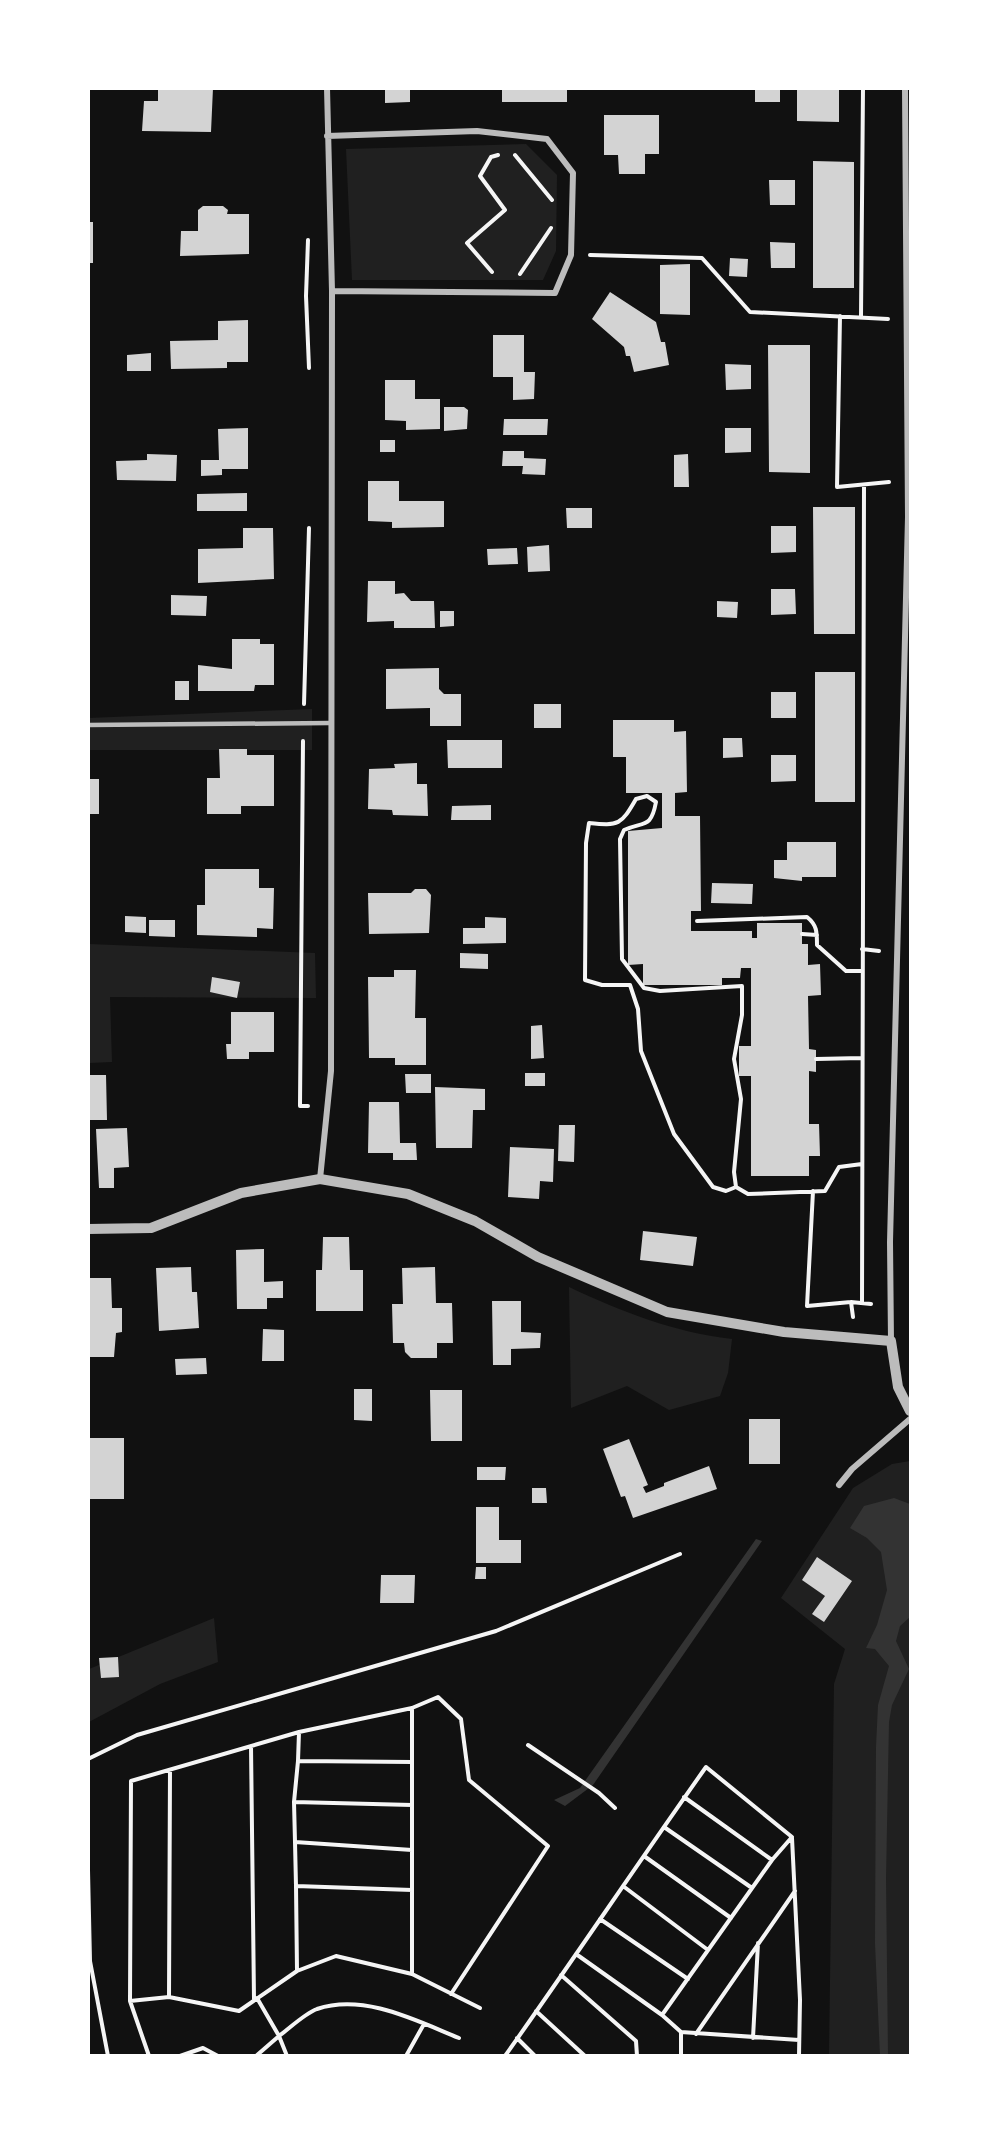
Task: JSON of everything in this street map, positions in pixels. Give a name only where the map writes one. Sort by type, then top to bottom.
[{"type":"street","points":[[320,1179],[331,1071],[332,291],[327,88]]},
{"type":"street","points":[[905,88],[908,481],[890,1242],[891,1341],[898,1387],[910,1411]]},
{"type":"street","points":[[327,136],[477,131],[548,139],[573,174],[571,255],[555,293],[332,291]]},
{"type":"street","points":[[88,1229],[151,1228],[241,1193],[320,1179],[408,1194],[475,1221],[538,1257],[667,1312],[784,1332],[891,1341]]},
{"type":"street","points":[[839,1485],[852,1469],[910,1419]]},
{"type":"lane","points":[[88,725],[330,723]]},
{"type":"path","points":[[861,317],[863,88]]},
{"type":"path","points":[[511,151],[559,208],[556,220],[518,277]]},
{"type":"path","points":[[497,277],[467,243],[505,210],[480,176],[491,157],[501,154]]},
{"type":"path","points":[[556,220],[572,224]]},
{"type":"path","points":[[308,239],[306,297],[309,376]]},
{"type":"path","points":[[571,255],[702,258],[750,312],[907,320]]},
{"type":"path","points":[[840,316],[837,487],[908,481]]},
{"type":"path","points":[[862,1303],[864,484]]},
{"type":"path","points":[[303,709],[309,521]]},
{"type":"path","points":[[303,733],[300,1106],[327,1107]]},
{"type":"path","points":[[615,825],[624,819],[636,799],[647,796],[656,802],[653,816],[648,824],[624,830],[615,825],[589,824],[586,843],[585,980],[602,985],[630,985],[660,991],[742,986],[742,1015],[734,1059],[741,1099],[734,1172],[736,1187]]},
{"type":"path","points":[[624,830],[621,839],[622,959],[644,988]]},
{"type":"path","points":[[697,921],[807,917],[814,922],[817,945],[846,971],[862,971]]},
{"type":"path","points":[[802,934],[817,935]]},
{"type":"path","points":[[630,985],[638,1009],[641,1051],[674,1134],[713,1187],[726,1191],[736,1187]]},
{"type":"path","points":[[816,1059],[862,1058]]},
{"type":"path","points":[[736,1187],[748,1194],[825,1191],[839,1167],[862,1164]]},
{"type":"path","points":[[813,1191],[807,1306],[851,1302],[891,1306]]},
{"type":"path","points":[[851,1302],[856,1338]]},
{"type":"path","points":[[88,1759],[137,1735],[496,1631],[680,1554]]},
{"type":"path","points":[[149,2055],[130,2001],[130,1781],[299,1732],[412,1708],[438,1697],[460,1719],[469,1780],[548,1846],[451,1994]]},
{"type":"path","points":[[412,1708],[412,1974]]},
{"type":"path","points":[[297,1971],[294,1802],[299,1732]]},
{"type":"path","points":[[528,1745],[599,1793],[615,1808]]},
{"type":"path","points":[[251,1746],[255,1998],[279,2036],[287,2055]]},
{"type":"path","points":[[298,1761],[412,1762]]},
{"type":"path","points":[[505,2055],[706,1767],[792,1837],[800,2055]]},
{"type":"path","points":[[169,1997],[170,1770]]},
{"type":"path","points":[[684,1797],[772,1860]]},
{"type":"path","points":[[294,1802],[412,1805]]},
{"type":"path","points":[[664,1827],[752,1888]]},
{"type":"path","points":[[662,2015],[772,1860],[792,1837]]},
{"type":"path","points":[[295,1842],[412,1850]]},
{"type":"path","points":[[644,1856],[731,1918]]},
{"type":"path","points":[[88,1870],[90,1962],[108,2055]]},
{"type":"path","points":[[296,1886],[412,1890]]},
{"type":"path","points":[[622,1886],[708,1950]]},
{"type":"path","points":[[696,2034],[795,1891]]},
{"type":"path","points":[[600,1919],[688,1979]]},
{"type":"path","points":[[753,2037],[758,1942]]},
{"type":"path","points":[[576,1954],[662,2015],[681,2032],[799,2040]]},
{"type":"path","points":[[130,2001],[169,1997],[238,2011],[297,1971],[336,1956],[412,1974],[480,2008]]},
{"type":"path","points":[[561,1975],[636,2041],[637,2055]]},
{"type":"path","points":[[256,2055],[316,2009],[349,2005],[393,2012],[459,2038]]},
{"type":"path","points":[[536,2011],[585,2055]]},
{"type":"path","points":[[406,2055],[424,2024]]},
{"type":"path","points":[[681,2032],[681,2055]]},
{"type":"path","points":[[517,2038],[535,2055]]},
{"type":"path","points":[[180,2055],[202,2048],[218,2055]]},
{"type":"shaded area","points":[[526,144],[557,175],[556,251],[543,280],[352,280],[346,149]]},
{"type":"shaded area","points":[[312,709],[312,750],[89,750],[88,718]]},
{"type":"shaded area","points":[[89,944],[315,953],[316,998],[110,997],[112,1062],[89,1063]]},
{"type":"shaded area","points":[[569,1287],[648,1320],[710,1336],[732,1339],[728,1373],[720,1396],[669,1410],[627,1386],[571,1408]]},
{"type":"shaded area","points":[[910,1461],[910,2055],[829,2055],[834,1684],[845,1649],[781,1598],[853,1488],[892,1464]]},
{"type":"shaded area","points":[[894,1498],[910,1504],[910,1617],[900,1626],[896,1641],[909,1669],[892,1705],[889,1722],[886,1878],[888,2055],[880,2056],[875,1943],[876,1747],[878,1705],[889,1666],[875,1649],[866,1648],[877,1625],[887,1590],[881,1552],[867,1538],[850,1528],[864,1506]]},
{"type":"shaded area","points":[[756,1539],[762,1541],[593,1785],[565,1806],[554,1800],[580,1788]]},
{"type":"shaded area","points":[[214,1618],[218,1662],[160,1684],[89,1722],[89,1669]]},
{"type":"building","points":[[158,88],[213,88],[211,132],[142,131],[144,101],[158,101]]},
{"type":"building","points":[[385,88],[410,88],[410,102],[385,103]]},
{"type":"building","points":[[502,88],[567,88],[567,102],[502,102]]},
{"type":"building","points":[[755,88],[780,88],[780,102],[755,102]]},
{"type":"building","points":[[797,88],[839,88],[839,122],[797,121]]},
{"type":"building","points":[[604,115],[659,115],[659,154],[645,154],[645,174],[619,174],[618,155],[604,155]]},
{"type":"building","points":[[813,161],[854,162],[854,288],[813,288]]},
{"type":"building","points":[[769,180],[795,180],[795,205],[770,205]]},
{"type":"building","points":[[203,206],[223,206],[228,210],[227,214],[249,214],[249,254],[180,256],[181,231],[198,231],[198,210]]},
{"type":"building","points":[[88,222],[93,222],[93,263],[88,263]]},
{"type":"building","points":[[770,242],[795,243],[795,268],[771,268]]},
{"type":"building","points":[[730,258],[748,259],[747,277],[729,276]]},
{"type":"building","points":[[690,264],[690,315],[660,314],[660,265]]},
{"type":"building","points":[[610,292],[656,322],[661,342],[665,342],[669,365],[634,372],[630,356],[626,356],[624,347],[592,319]]},
{"type":"building","points":[[248,320],[248,362],[227,362],[227,368],[171,369],[170,341],[218,340],[218,321]]},
{"type":"building","points":[[493,335],[524,335],[524,372],[535,372],[534,399],[513,400],[513,377],[493,377]]},
{"type":"building","points":[[768,345],[810,345],[810,473],[769,472]]},
{"type":"building","points":[[151,353],[151,371],[127,371],[127,355]]},
{"type":"building","points":[[725,364],[751,365],[751,389],[726,390]]},
{"type":"building","points":[[385,380],[415,380],[415,399],[440,399],[440,429],[406,430],[406,421],[385,420]]},
{"type":"building","points":[[444,407],[464,407],[468,410],[467,429],[444,431]]},
{"type":"building","points":[[504,419],[548,419],[547,435],[503,435]]},
{"type":"building","points":[[248,428],[248,469],[222,469],[222,475],[201,476],[201,460],[219,460],[218,429]]},
{"type":"building","points":[[725,428],[751,428],[751,452],[725,453]]},
{"type":"building","points":[[380,440],[395,440],[395,452],[380,452]]},
{"type":"building","points":[[503,451],[524,451],[524,458],[546,459],[545,475],[522,474],[523,466],[502,466]]},
{"type":"building","points":[[147,454],[177,455],[176,481],[117,480],[116,461],[147,460]]},
{"type":"building","points":[[688,454],[689,487],[674,487],[674,455]]},
{"type":"building","points":[[368,481],[399,481],[399,501],[444,501],[444,527],[392,528],[392,522],[368,521]]},
{"type":"building","points":[[247,493],[247,511],[197,511],[197,494]]},
{"type":"building","points":[[813,507],[855,507],[855,634],[814,634]]},
{"type":"building","points":[[566,508],[592,508],[592,528],[567,528]]},
{"type":"building","points":[[771,526],[796,526],[796,552],[771,553]]},
{"type":"building","points":[[243,528],[273,528],[274,579],[198,583],[198,549],[243,548]]},
{"type":"building","points":[[549,545],[550,571],[528,572],[527,547]]},
{"type":"building","points":[[517,548],[518,564],[488,565],[487,549]]},
{"type":"building","points":[[368,581],[395,581],[395,594],[404,593],[411,601],[434,601],[435,628],[394,628],[394,621],[367,622]]},
{"type":"building","points":[[771,589],[795,589],[796,614],[771,615]]},
{"type":"building","points":[[171,595],[207,596],[206,616],[171,615]]},
{"type":"building","points":[[717,601],[738,602],[737,618],[717,617]]},
{"type":"building","points":[[440,611],[454,611],[454,626],[440,627]]},
{"type":"building","points":[[232,639],[260,639],[260,644],[274,644],[274,685],[255,685],[254,691],[198,691],[198,665],[232,669]]},
{"type":"building","points":[[439,668],[439,689],[444,694],[461,694],[461,726],[430,726],[430,708],[386,709],[386,669]]},
{"type":"building","points":[[815,672],[855,672],[855,802],[815,802]]},
{"type":"building","points":[[175,681],[189,681],[189,700],[175,700]]},
{"type":"building","points":[[771,692],[796,692],[796,718],[771,718]]},
{"type":"building","points":[[534,704],[561,704],[561,728],[534,728]]},
{"type":"building","points":[[613,720],[674,720],[674,732],[686,731],[687,792],[675,793],[675,816],[700,816],[701,911],[691,911],[691,931],[752,931],[752,938],[757,938],[757,923],[802,923],[802,944],[808,944],[808,965],[820,964],[821,995],[808,996],[809,1049],[816,1050],[816,1072],[809,1071],[809,1124],[819,1124],[820,1156],[809,1156],[809,1176],[751,1176],[751,1076],[739,1076],[739,1046],[751,1046],[751,968],[741,968],[740,978],[722,978],[722,985],[643,985],[643,964],[628,965],[628,831],[662,828],[662,793],[626,793],[626,757],[613,757]]},
{"type":"building","points":[[723,738],[742,738],[743,757],[723,758]]},
{"type":"building","points":[[447,740],[502,740],[502,768],[448,768]]},
{"type":"building","points":[[219,749],[247,749],[247,755],[274,755],[274,806],[241,806],[241,814],[207,814],[207,778],[220,778]]},
{"type":"building","points":[[771,755],[796,755],[796,781],[771,782]]},
{"type":"building","points":[[417,763],[417,784],[427,784],[428,816],[393,815],[392,810],[368,809],[369,769],[395,768],[394,764]]},
{"type":"building","points":[[88,779],[99,779],[99,814],[88,814]]},
{"type":"building","points":[[491,805],[491,820],[451,820],[452,806]]},
{"type":"building","points":[[787,842],[836,842],[836,877],[802,877],[802,881],[774,878],[774,860],[787,860]]},
{"type":"building","points":[[205,869],[259,869],[259,888],[274,888],[273,929],[257,928],[257,937],[197,935],[197,905],[205,905]]},
{"type":"building","points":[[712,883],[753,884],[752,904],[711,903]]},
{"type":"building","points":[[415,889],[426,889],[431,895],[429,933],[369,934],[368,893],[411,893]]},
{"type":"building","points":[[125,916],[146,917],[146,933],[125,932]]},
{"type":"building","points":[[485,917],[506,918],[506,943],[463,944],[463,928],[485,928]]},
{"type":"building","points":[[149,920],[175,920],[175,937],[149,936]]},
{"type":"building","points":[[460,953],[488,954],[488,969],[460,968]]},
{"type":"building","points":[[394,970],[416,970],[415,1018],[426,1018],[426,1065],[395,1065],[395,1058],[369,1058],[368,977],[394,977]]},
{"type":"building","points":[[212,977],[240,982],[237,998],[210,992]]},
{"type":"building","points":[[231,1012],[274,1012],[274,1052],[249,1052],[249,1059],[227,1059],[226,1044],[231,1044]]},
{"type":"building","points":[[542,1025],[544,1058],[531,1059],[531,1026]]},
{"type":"building","points":[[525,1073],[545,1073],[545,1086],[525,1086]]},
{"type":"building","points":[[405,1074],[431,1074],[431,1093],[406,1093]]},
{"type":"building","points":[[88,1075],[106,1075],[107,1120],[88,1120]]},
{"type":"building","points":[[435,1087],[485,1089],[485,1110],[473,1110],[472,1148],[436,1148]]},
{"type":"building","points":[[369,1102],[399,1102],[400,1143],[416,1143],[417,1160],[393,1160],[393,1153],[368,1153]]},
{"type":"building","points":[[559,1125],[575,1125],[574,1162],[558,1161]]},
{"type":"building","points":[[127,1128],[129,1167],[114,1168],[114,1188],[99,1188],[96,1129]]},
{"type":"building","points":[[510,1147],[554,1149],[553,1182],[540,1181],[539,1199],[508,1197]]},
{"type":"building","points":[[643,1231],[697,1237],[693,1266],[640,1260]]},
{"type":"building","points":[[323,1237],[349,1237],[350,1270],[363,1270],[363,1311],[316,1311],[316,1270],[322,1270]]},
{"type":"building","points":[[264,1249],[264,1282],[283,1281],[283,1298],[267,1298],[267,1309],[237,1309],[236,1250]]},
{"type":"building","points":[[191,1267],[192,1292],[197,1292],[199,1328],[159,1331],[156,1268]]},
{"type":"building","points":[[435,1267],[436,1303],[452,1303],[453,1343],[437,1343],[437,1358],[411,1358],[405,1352],[404,1343],[393,1343],[392,1304],[403,1304],[402,1268]]},
{"type":"building","points":[[88,1278],[111,1278],[112,1308],[122,1308],[122,1332],[116,1333],[114,1357],[88,1357]]},
{"type":"building","points":[[492,1301],[521,1301],[521,1332],[541,1333],[540,1348],[511,1349],[511,1365],[493,1365]]},
{"type":"building","points":[[263,1329],[284,1330],[284,1361],[262,1361]]},
{"type":"building","points":[[206,1358],[207,1374],[176,1375],[175,1359]]},
{"type":"building","points":[[354,1389],[372,1389],[372,1421],[354,1420]]},
{"type":"building","points":[[430,1390],[462,1390],[462,1441],[431,1441]]},
{"type":"building","points":[[749,1419],[780,1419],[780,1464],[749,1464]]},
{"type":"building","points":[[89,1438],[124,1438],[124,1499],[90,1499]]},
{"type":"building","points":[[629,1439],[648,1485],[643,1487],[646,1493],[664,1486],[664,1483],[709,1466],[717,1489],[633,1518],[625,1496],[621,1497],[603,1449]]},
{"type":"building","points":[[477,1467],[506,1467],[505,1480],[477,1480]]},
{"type":"building","points":[[532,1488],[546,1488],[547,1503],[532,1503]]},
{"type":"building","points":[[476,1507],[499,1507],[499,1540],[521,1540],[521,1563],[476,1563]]},
{"type":"building","points":[[817,1557],[852,1581],[824,1622],[812,1614],[825,1596],[802,1580]]},
{"type":"building","points":[[476,1567],[486,1567],[486,1579],[475,1579]]},
{"type":"building","points":[[381,1575],[415,1575],[414,1603],[380,1603]]},
{"type":"building","points":[[118,1657],[119,1677],[101,1678],[99,1658]]}]
